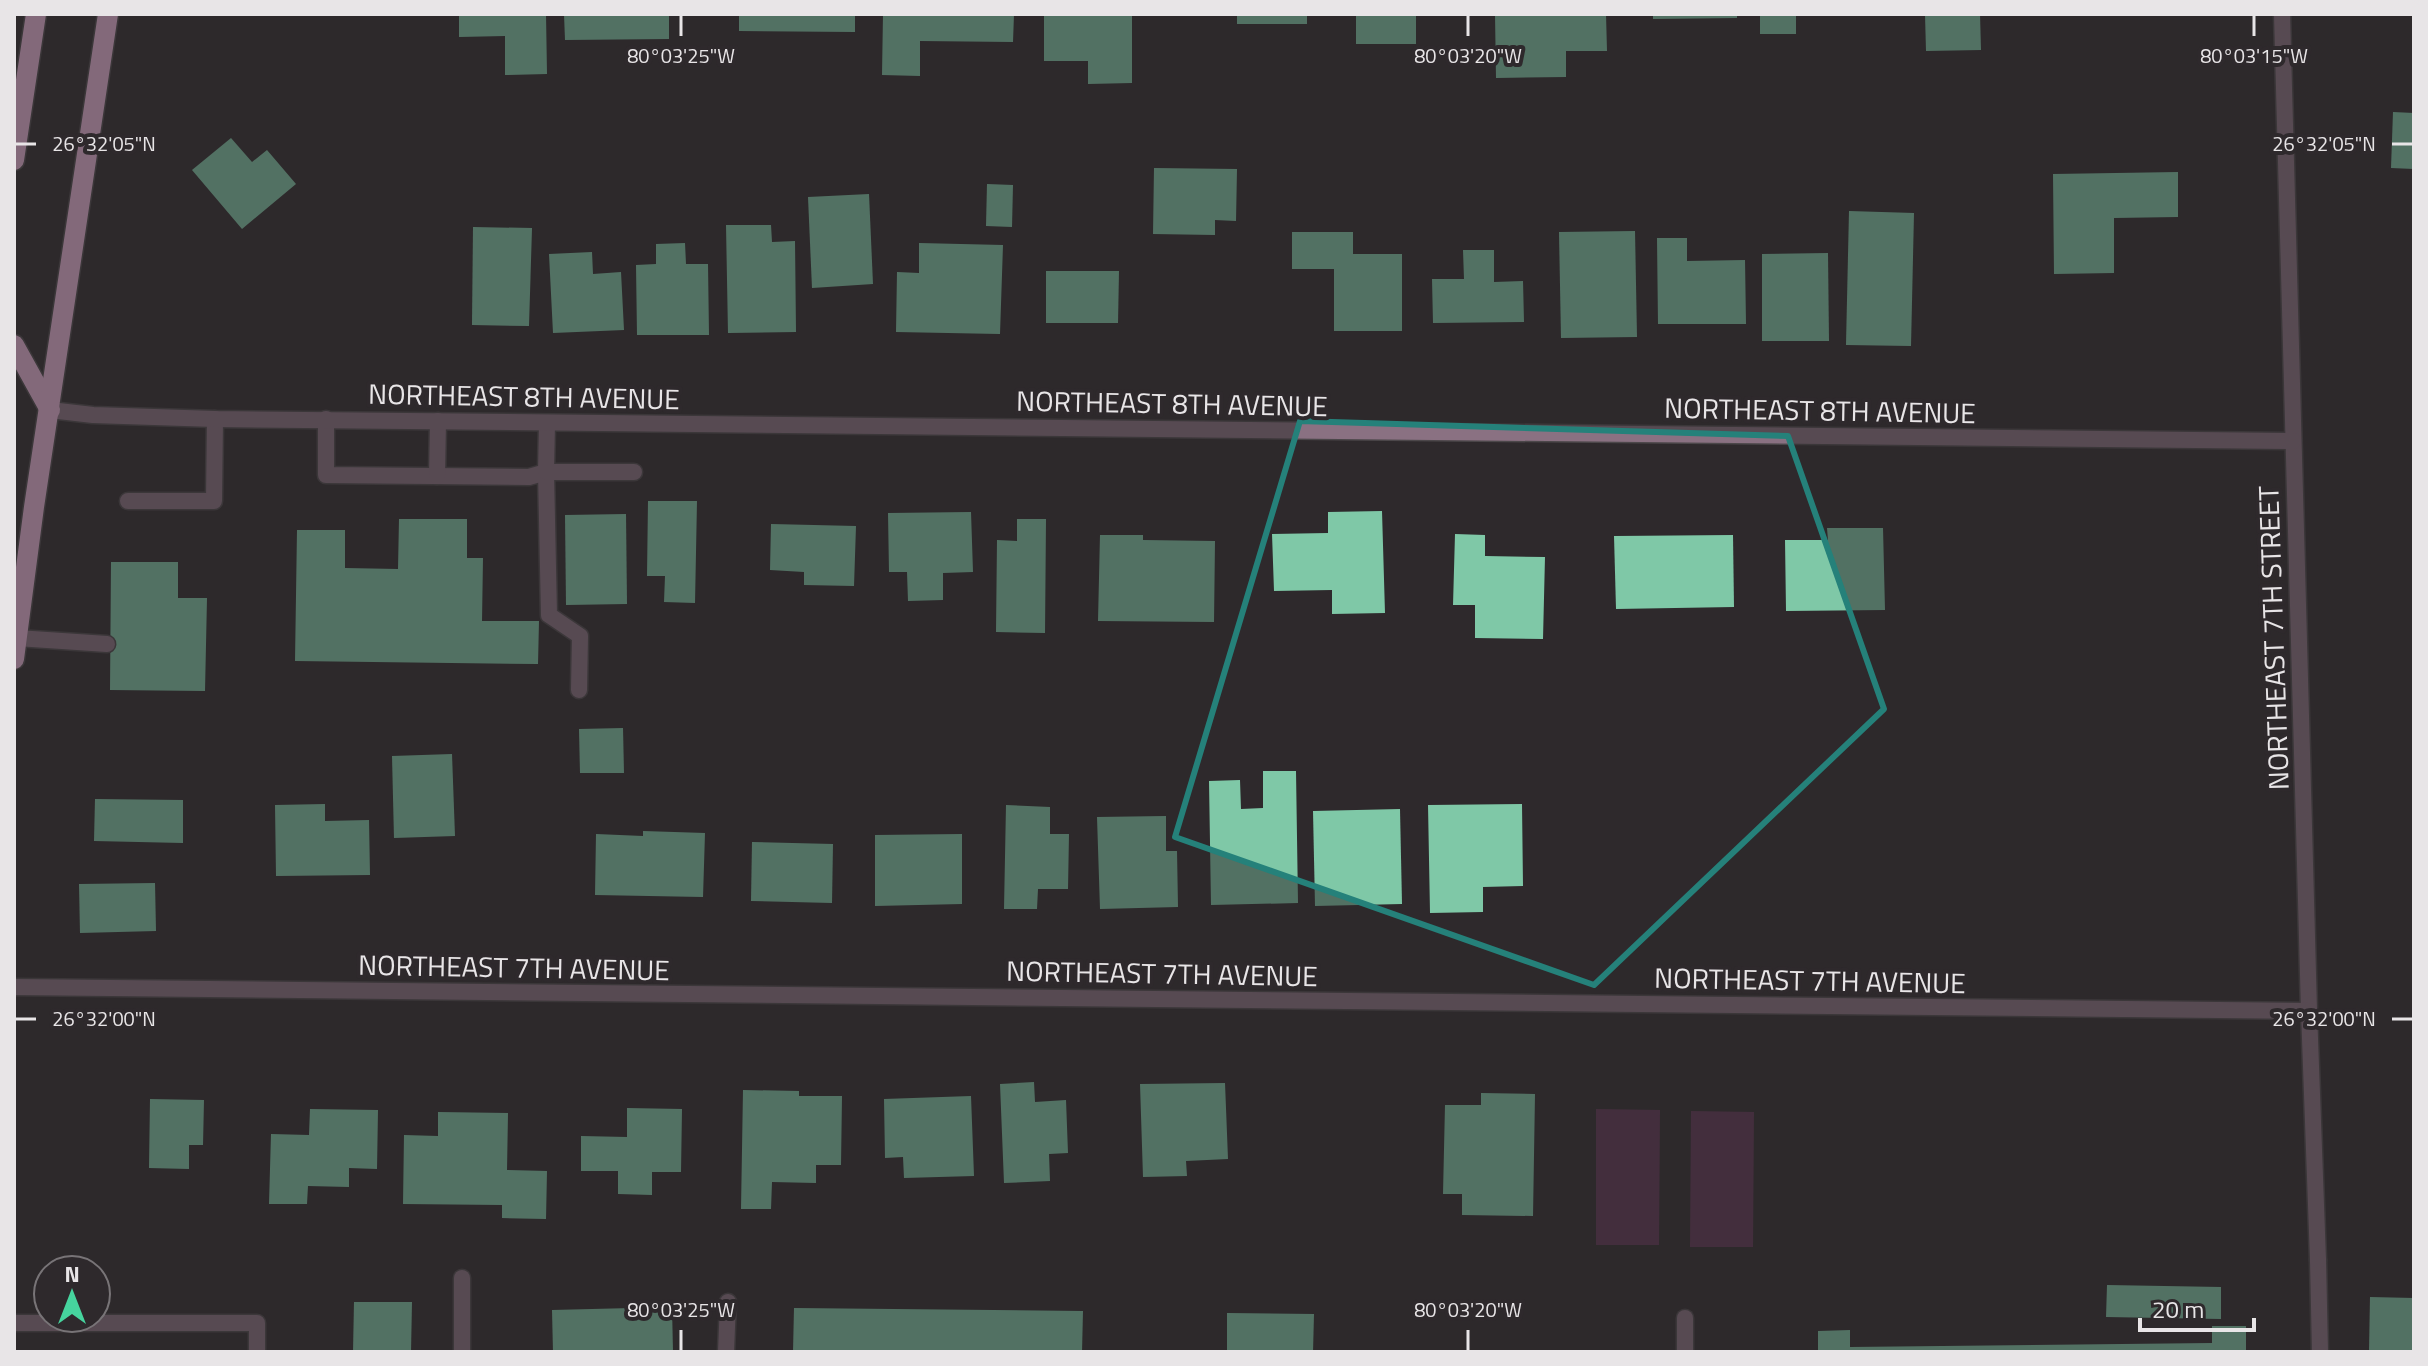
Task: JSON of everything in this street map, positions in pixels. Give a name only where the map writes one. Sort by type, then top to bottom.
[{"type":"main road","points":[[14,160],[36,14]]},
{"type":"main road","points":[[14,659],[18,597],[50,410],[108,14]]},
{"type":"main road","points":[[14,345],[50,410]]},
{"type":"street","name":"NORTHEAST 7TH STREET","points":[[2282,14],[2320,1352]]},
{"type":"street","name":"NORTHEAST 8TH AVENUE","points":[[50,410],[93,415],[215,419],[2293,441]]},
{"type":"street","points":[[128,501],[214,501],[215,419]]},
{"type":"street","points":[[326,419],[326,475],[529,477],[546,472],[634,472]]},
{"type":"street","points":[[437,476],[438,421]]},
{"type":"street","points":[[547,423],[549,615],[580,636],[579,690]]},
{"type":"street","points":[[17,638],[107,644]]},
{"type":"street","name":"NORTHEAST 7TH AVENUE","points":[[14,987],[2309,1011]]},
{"type":"street","points":[[462,1278],[462,1352]]},
{"type":"street","points":[[726,1352],[728,1302]]},
{"type":"street","points":[[1685,1318],[1685,1352]]},
{"type":"street","points":[[14,1323],[257,1323],[257,1352]]},
{"type":"highlighted area","points":[[1300,421],[1788,436],[1884,709],[1594,985],[1175,837]]},
{"type":"shaded area","points":[[1596,1109],[1660,1110],[1659,1245],[1596,1245]]},
{"type":"shaded area","points":[[1691,1111],[1754,1112],[1753,1247],[1690,1247]]},
{"type":"building","points":[[459,14],[546,14],[547,74],[505,75],[505,36],[459,37]]},
{"type":"building","points":[[564,14],[669,14],[669,39],[565,40]]},
{"type":"building","points":[[739,14],[855,14],[855,32],[739,31]]},
{"type":"building","points":[[883,14],[1014,14],[1013,42],[920,41],[920,76],[882,75]]},
{"type":"building","points":[[1044,14],[1132,14],[1132,83],[1088,84],[1088,61],[1044,61]]},
{"type":"building","points":[[1237,14],[1307,14],[1307,24],[1237,24]]},
{"type":"building","points":[[1356,14],[1416,14],[1416,44],[1356,44]]},
{"type":"building","points":[[1495,14],[1606,14],[1607,51],[1566,51],[1566,77],[1496,78]]},
{"type":"building","points":[[1653,14],[1737,14],[1737,18],[1653,19]]},
{"type":"building","points":[[1760,14],[1796,14],[1796,34],[1760,34]]},
{"type":"building","points":[[1925,14],[1980,14],[1981,50],[1926,51]]},
{"type":"building","points":[[2393,112],[2414,113],[2414,169],[2391,168]]},
{"type":"building","points":[[231,138],[252,162],[267,150],[296,184],[242,229],[192,170]]},
{"type":"building","points":[[1154,168],[1237,169],[1236,221],[1215,220],[1215,235],[1153,234]]},
{"type":"building","points":[[2178,172],[2178,217],[2114,218],[2114,273],[2054,274],[2053,174]]},
{"type":"building","points":[[987,184],[1013,185],[1012,227],[986,226]]},
{"type":"building","points":[[869,194],[873,284],[812,288],[808,197]]},
{"type":"building","points":[[1849,211],[1914,213],[1911,346],[1846,345]]},
{"type":"building","points":[[726,225],[771,225],[772,242],[795,241],[796,332],[728,333]]},
{"type":"building","points":[[473,227],[532,228],[529,326],[472,325]]},
{"type":"building","points":[[1635,231],[1637,337],[1561,338],[1559,232]]},
{"type":"building","points":[[1292,232],[1353,232],[1353,254],[1402,254],[1402,331],[1334,331],[1334,269],[1292,269]]},
{"type":"building","points":[[1657,238],[1687,238],[1687,261],[1745,260],[1746,324],[1658,324]]},
{"type":"building","points":[[685,243],[686,264],[708,264],[709,335],[637,335],[636,265],[656,264],[656,244]]},
{"type":"building","points":[[919,243],[1003,245],[1000,334],[896,332],[897,272],[919,273]]},
{"type":"building","points":[[1463,250],[1494,250],[1494,282],[1523,281],[1524,322],[1433,323],[1432,279],[1464,279]]},
{"type":"building","points":[[592,252],[593,274],[621,272],[624,330],[553,333],[549,254]]},
{"type":"building","points":[[1828,253],[1829,341],[1762,341],[1762,254]]},
{"type":"building","points":[[1046,271],[1119,271],[1118,323],[1046,323]]},
{"type":"building","points":[[648,501],[697,501],[695,603],[664,602],[665,576],[647,576]]},
{"type":"building","points":[[1382,511],[1385,613],[1332,614],[1332,590],[1274,591],[1272,534],[1328,533],[1328,512]]},
{"type":"building","points":[[971,512],[973,572],[943,573],[943,600],[908,601],[907,572],[889,572],[888,513]]},
{"type":"building","points":[[626,514],[627,604],[566,605],[565,515]]},
{"type":"building","points":[[399,519],[467,519],[467,558],[483,558],[482,621],[539,621],[538,664],[295,661],[297,530],[345,530],[345,568],[398,569]]},
{"type":"building","points":[[1017,519],[1046,519],[1045,633],[996,632],[997,540],[1017,541]]},
{"type":"building","points":[[771,524],[856,526],[854,586],[804,585],[804,572],[770,570]]},
{"type":"building","points":[[1827,528],[1883,528],[1885,610],[1786,611],[1785,540],[1828,540]]},
{"type":"building","points":[[1455,534],[1485,535],[1485,556],[1545,557],[1543,639],[1475,638],[1475,605],[1453,605]]},
{"type":"building","points":[[1100,535],[1143,535],[1143,540],[1215,541],[1214,622],[1098,621]]},
{"type":"building","points":[[1733,535],[1734,607],[1616,609],[1614,536]]},
{"type":"building","points":[[111,562],[178,562],[178,598],[207,598],[205,691],[110,690]]},
{"type":"building","points":[[623,728],[624,773],[580,773],[579,729]]},
{"type":"building","points":[[452,754],[455,836],[394,838],[392,756]]},
{"type":"building","points":[[1263,771],[1296,771],[1298,903],[1211,905],[1209,781],[1240,780],[1241,809],[1263,808]]},
{"type":"building","points":[[95,799],[183,800],[183,843],[94,841]]},
{"type":"building","points":[[325,804],[325,821],[369,820],[370,875],[276,876],[275,805]]},
{"type":"building","points":[[1522,804],[1523,886],[1483,887],[1483,912],[1430,913],[1428,805]]},
{"type":"building","points":[[1006,805],[1050,807],[1050,834],[1069,834],[1068,889],[1038,889],[1037,909],[1004,909]]},
{"type":"building","points":[[1400,809],[1402,904],[1315,906],[1313,811]]},
{"type":"building","points":[[1166,816],[1166,851],[1177,851],[1178,907],[1100,909],[1097,817]]},
{"type":"building","points":[[643,831],[705,833],[703,897],[595,895],[596,834],[643,836]]},
{"type":"building","points":[[962,834],[962,904],[875,906],[875,835]]},
{"type":"building","points":[[752,842],[833,844],[832,903],[751,901]]},
{"type":"building","points":[[155,883],[156,931],[80,933],[79,884]]},
{"type":"building","points":[[1034,1082],[1035,1102],[1066,1100],[1068,1153],[1049,1154],[1050,1181],[1004,1183],[1000,1084]]},
{"type":"building","points":[[1225,1083],[1228,1159],[1186,1161],[1187,1176],[1143,1177],[1140,1084]]},
{"type":"building","points":[[743,1090],[799,1091],[799,1096],[842,1096],[841,1165],[816,1165],[816,1183],[772,1182],[771,1209],[741,1209]]},
{"type":"building","points":[[1481,1093],[1535,1094],[1533,1216],[1462,1215],[1462,1194],[1443,1194],[1445,1105],[1481,1105]]},
{"type":"building","points":[[971,1096],[974,1176],[904,1178],[903,1157],[885,1158],[884,1099]]},
{"type":"building","points":[[150,1099],[204,1100],[203,1145],[189,1145],[189,1169],[149,1168]]},
{"type":"building","points":[[627,1108],[682,1109],[681,1172],[652,1172],[652,1195],[618,1194],[618,1171],[581,1171],[581,1136],[627,1137]]},
{"type":"building","points":[[310,1109],[378,1110],[377,1169],[349,1168],[349,1187],[308,1186],[307,1204],[269,1204],[271,1134],[309,1135]]},
{"type":"building","points":[[438,1112],[508,1113],[507,1170],[547,1171],[546,1219],[502,1218],[502,1205],[403,1204],[404,1135],[438,1136]]},
{"type":"building","points":[[2107,1285],[2221,1287],[2221,1319],[2106,1317]]},
{"type":"building","points":[[2370,1297],[2414,1298],[2414,1352],[2369,1352]]},
{"type":"building","points":[[354,1302],[412,1302],[411,1352],[353,1352]]},
{"type":"building","points":[[672,1307],[673,1352],[553,1352],[552,1310]]},
{"type":"building","points":[[794,1308],[1083,1311],[1082,1352],[793,1352]]},
{"type":"building","points":[[1227,1313],[1314,1314],[1313,1352],[1227,1352]]},
{"type":"building","points":[[2212,1326],[2246,1326],[2246,1352],[1818,1352],[1818,1331],[1850,1330],[1850,1347],[2212,1343]]}]
